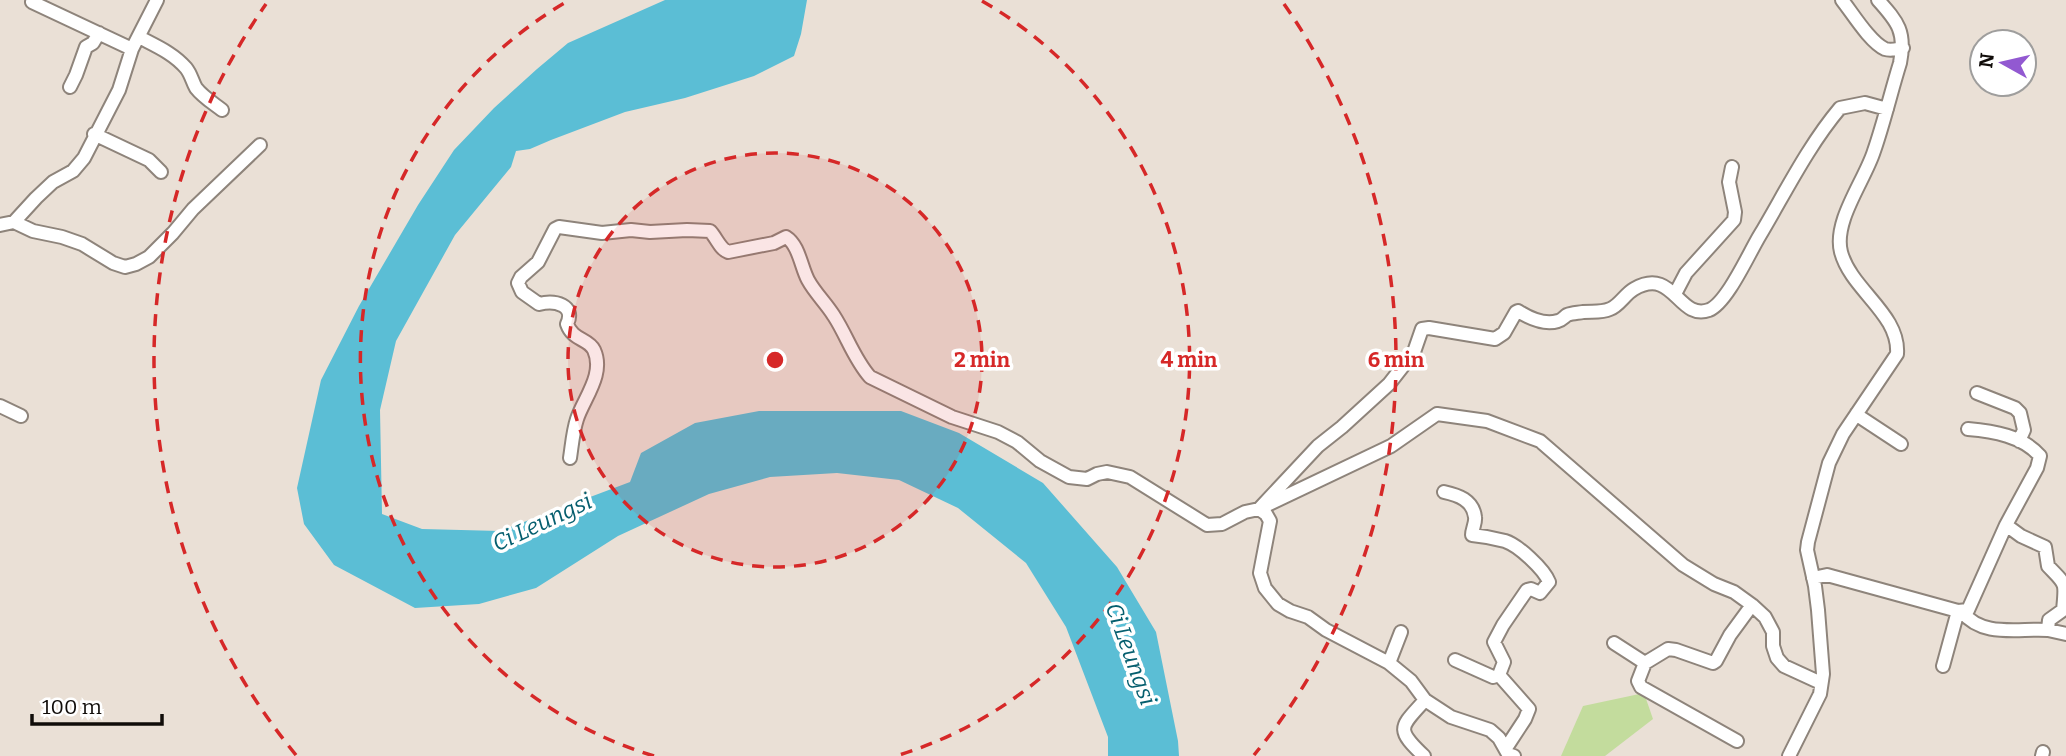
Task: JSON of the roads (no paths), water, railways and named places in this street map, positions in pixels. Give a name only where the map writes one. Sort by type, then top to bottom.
[{"type":"street","points":[[0,226],[14,222],[53,182],[73,171],[83,158],[119,90],[136,43],[157,0]]},
{"type":"street","points":[[1842,0],[1867,33],[1883,48],[1903,48]]},
{"type":"street","points":[[1794,754],[1820,694],[1823,674],[1814,578],[1807,550],[1823,481],[1836,447],[1897,354],[1898,343],[1886,320],[1850,272],[1840,251],[1843,220],[1874,154],[1903,48],[1900,27],[1878,0]]},
{"type":"street","points":[[32,2],[99,33],[168,51],[190,72],[194,85],[222,110]]},
{"type":"street","points":[[70,87],[86,47],[93,43],[99,33]]},
{"type":"street","points":[[1259,509],[1318,446],[1389,384],[1414,352],[1422,329],[1495,339],[1504,333],[1518,311],[1544,322],[1556,322],[1573,314],[1613,308],[1631,290],[1656,284],[1665,286],[1692,310],[1705,311],[1717,305],[1737,277],[1813,146],[1840,108],[1865,103],[1887,109]]},
{"type":"street","points":[[94,134],[149,159],[161,172]]},
{"type":"street","points":[[14,222],[33,231],[82,244],[113,263],[125,267],[136,264],[149,257],[193,209],[260,145]]},
{"type":"street","points":[[1675,294],[1686,274],[1734,220],[1729,182],[1732,167]]},
{"type":"street","points":[[570,458],[575,426],[592,387],[597,362],[594,351],[590,345],[573,336],[567,324],[570,312],[551,301],[540,304],[522,292],[518,284],[521,277],[538,262],[555,229],[559,227],[602,233],[699,229],[710,231],[722,248],[729,252],[774,243],[786,237],[794,245],[809,281],[834,315],[861,367],[870,377],[952,417],[998,432],[1069,477],[1087,480],[1107,472],[1130,477],[1207,525],[1222,524],[1245,512],[1259,509],[1391,446],[1437,414],[1487,421],[1540,441],[1683,565],[1714,584],[1734,592],[1752,605],[1765,617],[1773,632],[1773,646],[1777,658],[1784,666],[1821,684]]},
{"type":"street","points":[[1977,393],[2015,408],[2020,413],[2024,430],[2019,441]]},
{"type":"street","points":[[0,406],[21,416]]},
{"type":"street","points":[[1857,412],[1901,444]]},
{"type":"street","points":[[1960,612],[1968,610],[1973,601],[2006,525],[2037,468],[2040,456],[2034,449],[1999,433],[1968,429]]},
{"type":"street","points":[[1444,492],[1460,495],[1472,507],[1476,519],[1472,535],[1508,541],[1547,575],[1549,582],[1540,593],[1527,590],[1496,637],[1495,645],[1504,662],[1499,675]]},
{"type":"street","points":[[1259,509],[1270,521],[1261,573],[1265,588],[1278,604],[1389,663],[1411,681],[1425,700],[1460,721],[1490,730],[1509,753],[1529,709],[1499,675]]},
{"type":"street","points":[[2006,525],[2021,536],[2045,547],[2048,566],[2061,576],[2065,588],[2063,610],[2049,620],[2048,630]]},
{"type":"street","points":[[1814,578],[1827,575],[1960,612],[1966,618],[1999,632],[2015,629],[2048,630],[2066,634]]},
{"type":"street","points":[[1737,741],[1641,687],[1638,681],[1646,663],[1668,649],[1710,662],[1716,661],[1730,635],[1752,605]]},
{"type":"street","points":[[1943,666],[1960,612]]},
{"type":"street","points":[[1389,663],[1401,632]]},
{"type":"street","points":[[1614,643],[1646,663]]},
{"type":"street","points":[[1455,660],[1493,677],[1499,675]]},
{"type":"street","points":[[1424,756],[1403,732],[1407,720],[1425,700]]},
{"type":"water","name":"Ci Leungsi","points":[[665,0],[807,0],[794,56],[754,76],[685,98],[625,112],[530,149],[516,151],[511,167],[455,235],[396,341],[380,410],[382,514],[422,529],[500,531],[630,482],[641,453],[695,423],[759,411],[901,411],[959,433],[1043,483],[1117,567],[1156,632],[1179,756],[1108,756],[1108,737],[1066,627],[1026,563],[958,508],[899,480],[837,473],[770,477],[709,494],[618,536],[536,588],[479,604],[415,608],[334,565],[304,524],[297,488],[321,380],[359,306],[418,205],[454,150],[494,108],[568,43]]}]
